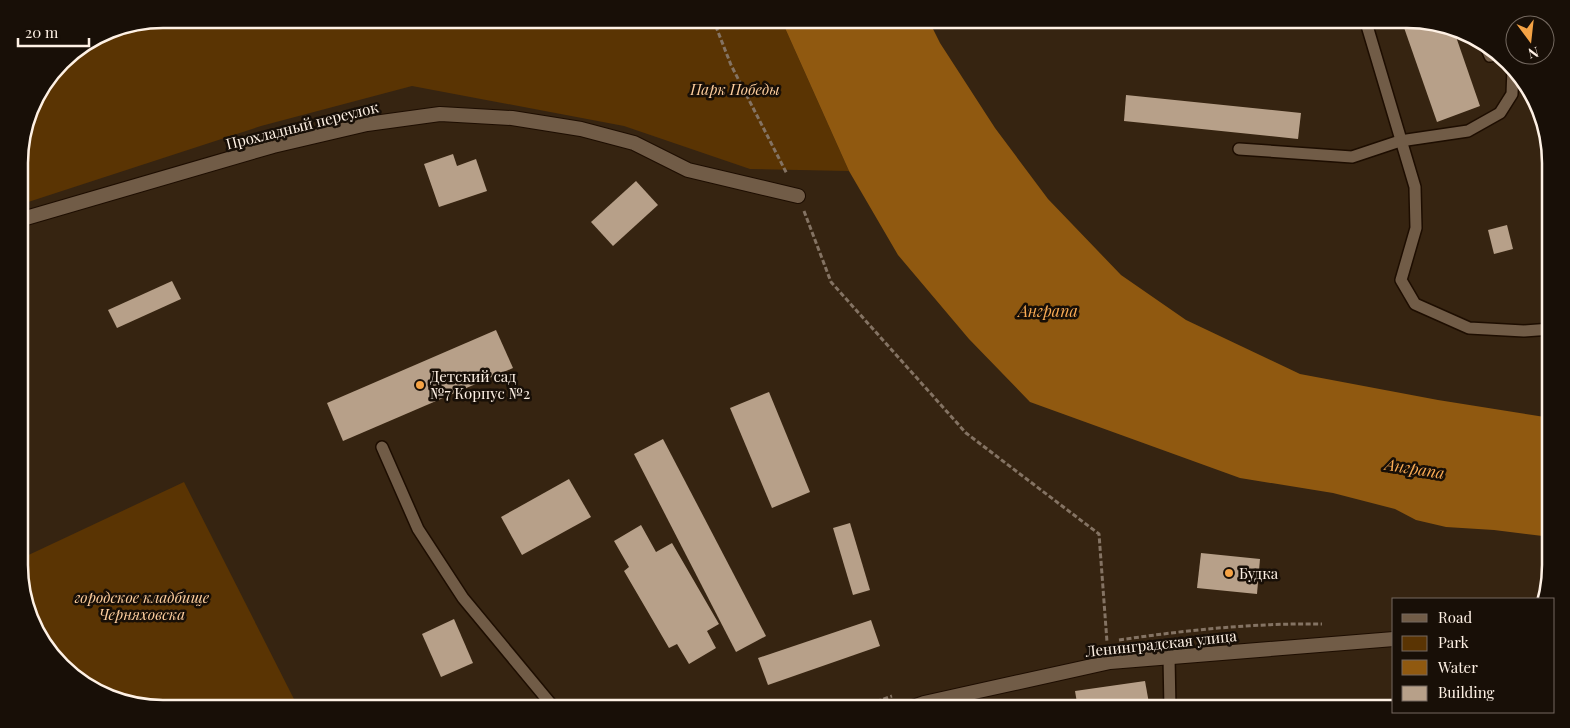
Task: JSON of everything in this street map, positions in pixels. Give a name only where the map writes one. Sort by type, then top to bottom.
[{"type":"street","name":"Прохладный переулок","points":[[28,217],[273,146],[367,124],[440,114],[512,118],[582,129],[634,143],[688,170],[798,196]]},
{"type":"street","name":"Ленинградская улица","points":[[937,700],[1101,663],[1392,639]]},
{"type":"lane","points":[[1368,28],[1414,187],[1416,228],[1401,280],[1415,304],[1469,328],[1524,331],[1542,329]]},
{"type":"lane","points":[[1239,149],[1352,157],[1400,141],[1468,131],[1500,113],[1512,94],[1512,77]]},
{"type":"lane","points":[[382,447],[418,529],[463,598],[548,700]]},
{"type":"lane","points":[[1169,657],[1170,700]]},
{"type":"path","points":[[716,28],[730,66],[798,196],[831,282],[966,433],[1100,534],[1107,642],[1190,630],[1279,623],[1326,624]]},
{"type":"green space","name":"Парк Победы","points":[[162,28],[785,28],[849,171],[750,169],[624,126],[412,86],[261,126],[28,202],[30,136],[38,111],[50,87],[73,61],[87,50],[111,38],[136,30]]},
{"type":"green space","name":"городское кладбище Черняховска","points":[[184,482],[294,700],[153,700],[119,693],[95,682],[80,673],[67,661],[55,648],[46,633],[32,601],[28,555]]},
{"type":"water","name":"Анграпа","points":[[785,28],[932,28],[940,43],[995,128],[1048,199],[1121,275],[1186,320],[1300,374],[1438,400],[1542,417],[1542,536],[1446,527],[1416,520],[1395,509],[1333,493],[1240,478],[1030,402],[969,339],[898,255],[849,171]]},
{"type":"building","points":[[1404,28],[1434,30],[1456,37],[1480,106],[1437,122]]},
{"type":"building","points":[[1126,95],[1301,113],[1298,139],[1124,121]]},
{"type":"building","points":[[453,154],[457,166],[476,159],[487,191],[439,207],[424,164]]},
{"type":"building","points":[[636,181],[658,205],[613,246],[591,222]]},
{"type":"building","points":[[1507,225],[1513,249],[1494,254],[1488,230]]},
{"type":"building","points":[[172,281],[181,299],[117,328],[108,310]]},
{"type":"building","name":"Детский сад №7 Корпус №2","points":[[496,330],[513,368],[343,441],[327,403]]},
{"type":"building","points":[[769,392],[810,492],[772,508],[730,408]]},
{"type":"building","points":[[663,439],[766,636],[736,652],[634,454]]},
{"type":"building","points":[[569,479],[591,517],[522,555],[501,517]]},
{"type":"building","points":[[850,523],[870,590],[853,595],[833,528]]},
{"type":"building","points":[[641,525],[656,552],[672,543],[719,624],[707,631],[716,648],[689,664],[677,644],[669,648],[624,571],[629,567],[614,541]]},
{"type":"building","name":"Будка","points":[[1201,553],[1260,559],[1257,594],[1197,588]]},
{"type":"building","points":[[454,619],[473,663],[441,677],[422,634]]},
{"type":"building","points":[[871,620],[880,646],[768,685],[758,658]]},
{"type":"building","points":[[1145,681],[1148,700],[1076,700],[1075,691]]},
{"type":"place","name":"Детский сад №7 Корпус №2","points":[[420,385]]},
{"type":"place","name":"Будка","points":[[1229,573]]}]
